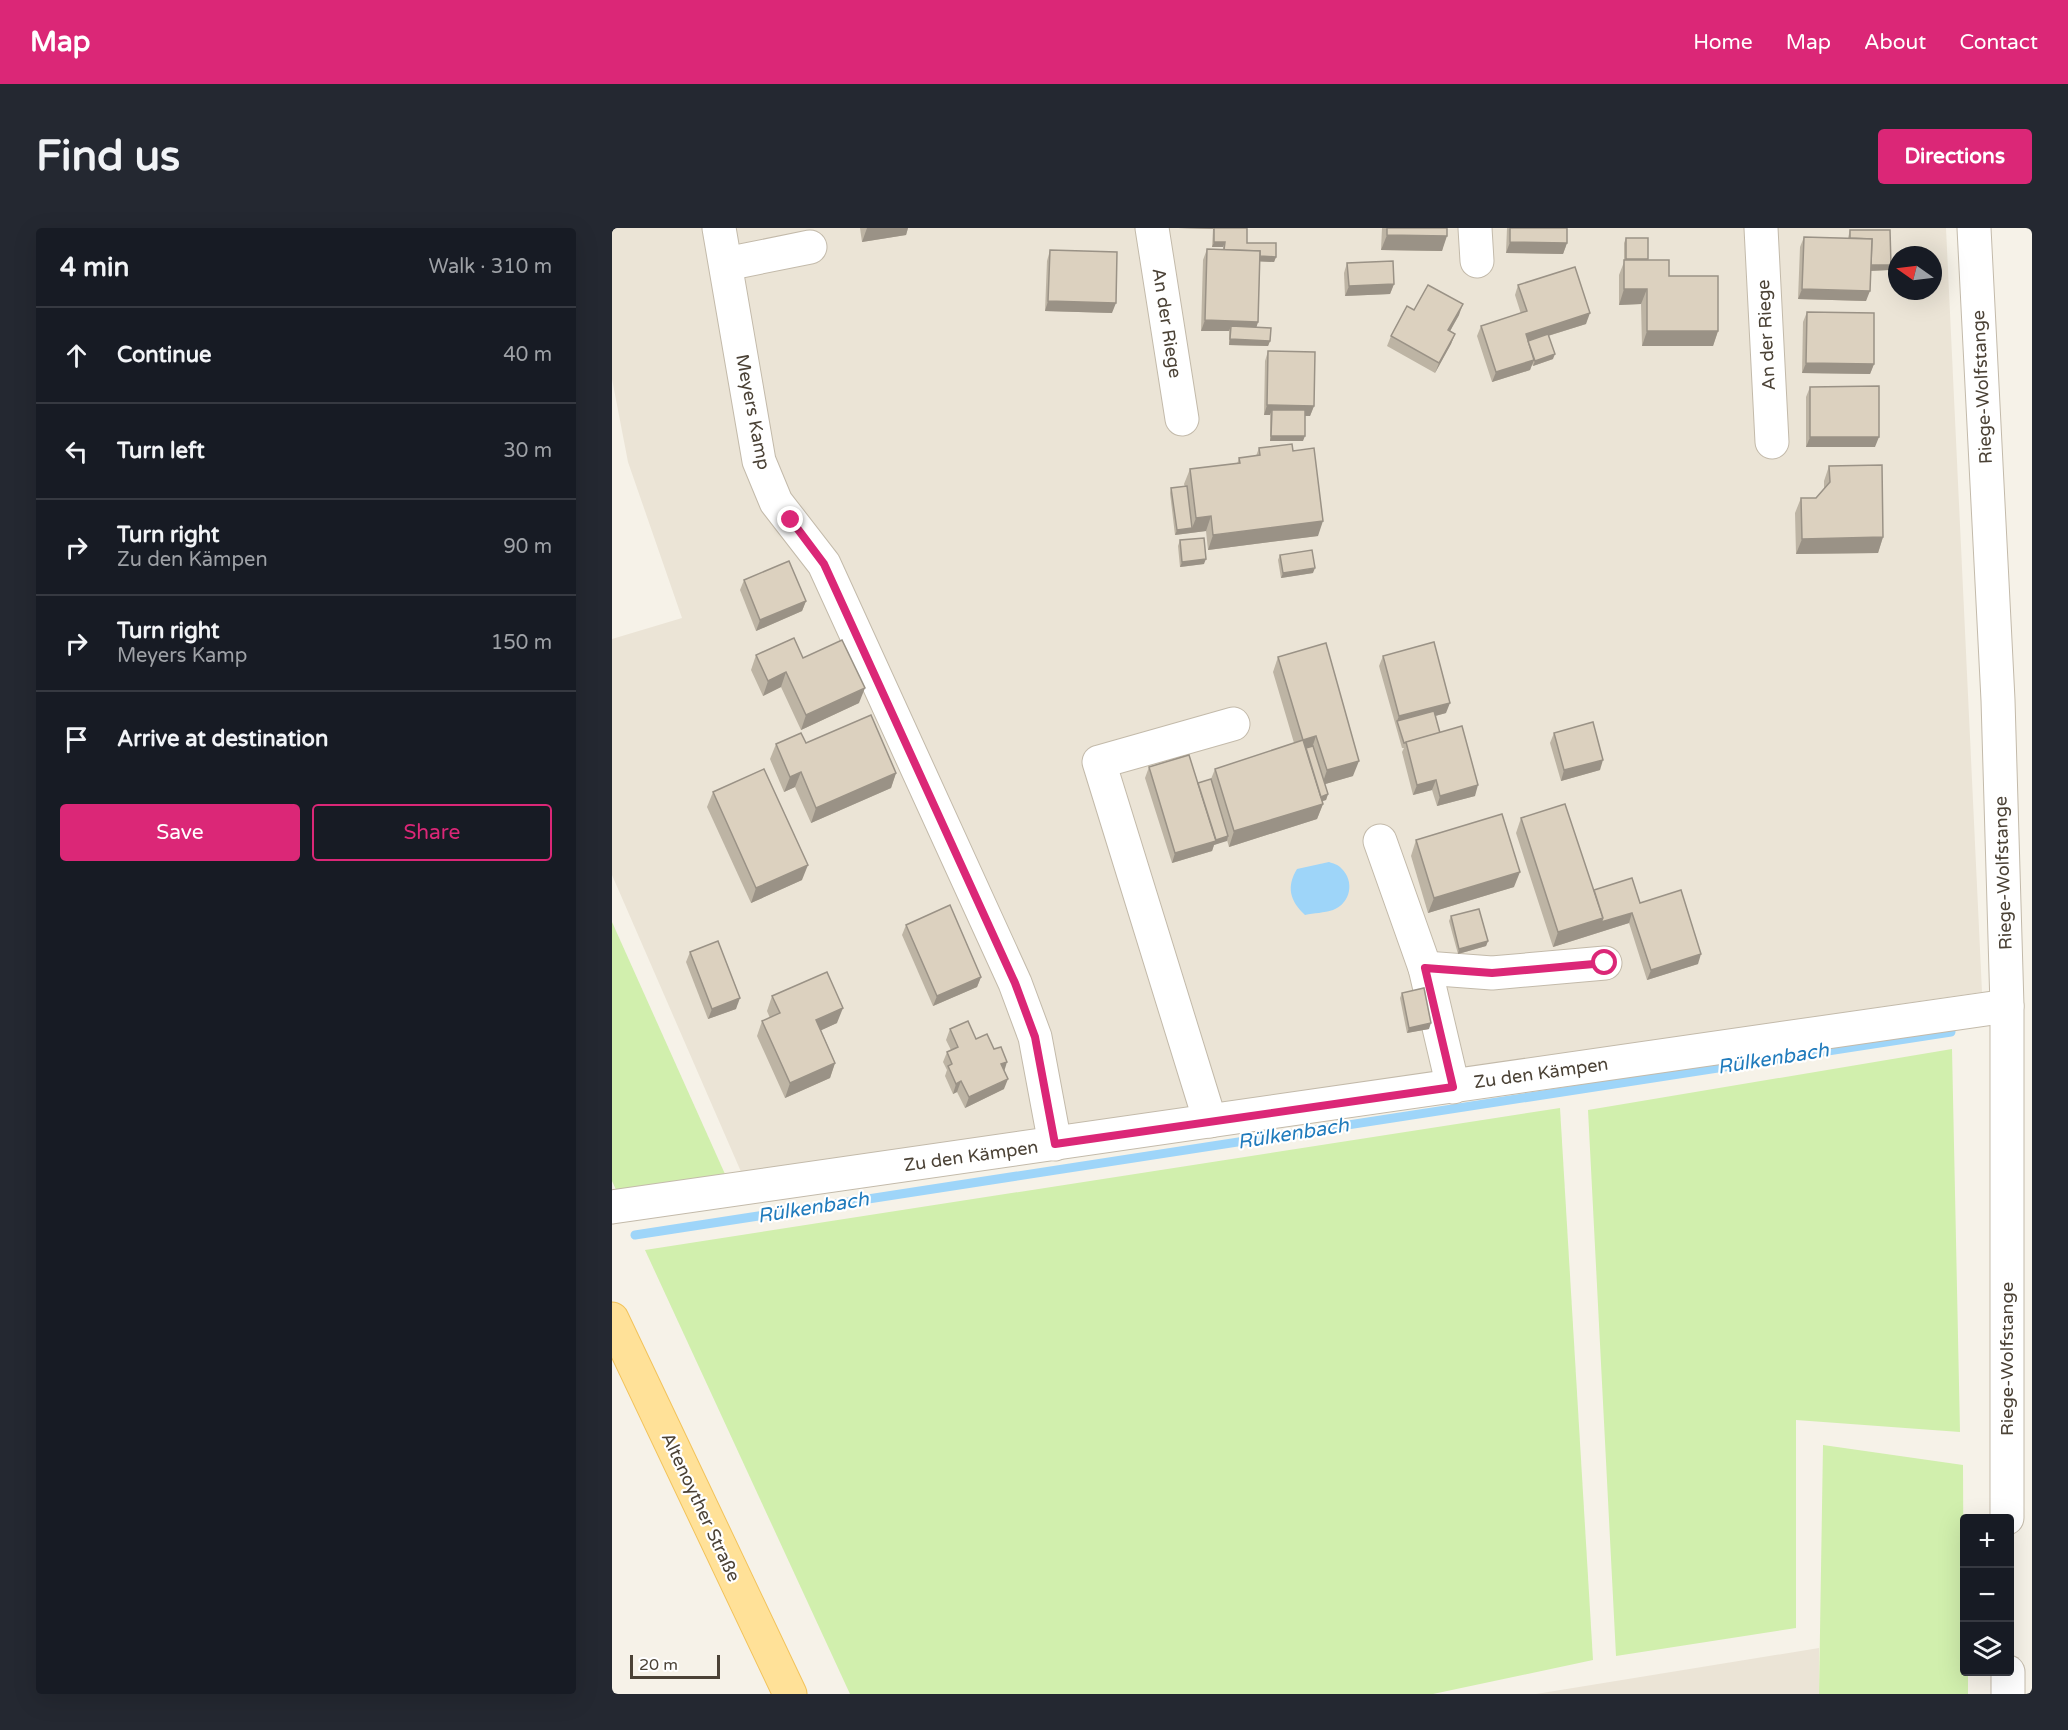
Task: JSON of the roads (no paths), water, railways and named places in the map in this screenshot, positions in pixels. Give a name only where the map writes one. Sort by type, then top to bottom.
[{"type":"main road","name":"Altenoyther Straße","points":[[612,1319],[790,1694]]},
{"type":"street","name":"Meyers Kamp","points":[[719,228],[759,461],[776,502],[824,564],[1015,983],[1035,1037],[1055,1144]]},
{"type":"street","name":"An der Riege","points":[[1152,228],[1182,419]]},
{"type":"street","points":[[1474,228],[1477,261]]},
{"type":"street","name":"An der Riege","points":[[1761,228],[1772,442]]},
{"type":"street","name":"Riege-Wolfstange","points":[[1974,228],[1998,700],[2007,1006],[2007,1514]]},
{"type":"street","points":[[726,264],[810,247]]},
{"type":"street","points":[[1210,1121],[1100,762],[1233,724]]},
{"type":"street","points":[[1380,841],[1425,968],[1453,1087]]},
{"type":"street","points":[[1425,968],[1492,973],[1605,963]]},
{"type":"street","name":"Zu den Kämpen","points":[[612,1207],[2007,1006]]},
{"type":"street","points":[[2008,1676],[2008,1694]]},
{"type":"water","points":[[1329,862],[1339,866],[1345,873],[1349,885],[1347,897],[1339,907],[1333,910],[1305,915],[1291,894],[1292,882],[1297,869]]},
{"type":"waterway","name":"Rülkenbach","points":[[635,1235],[1951,1032]]}]
